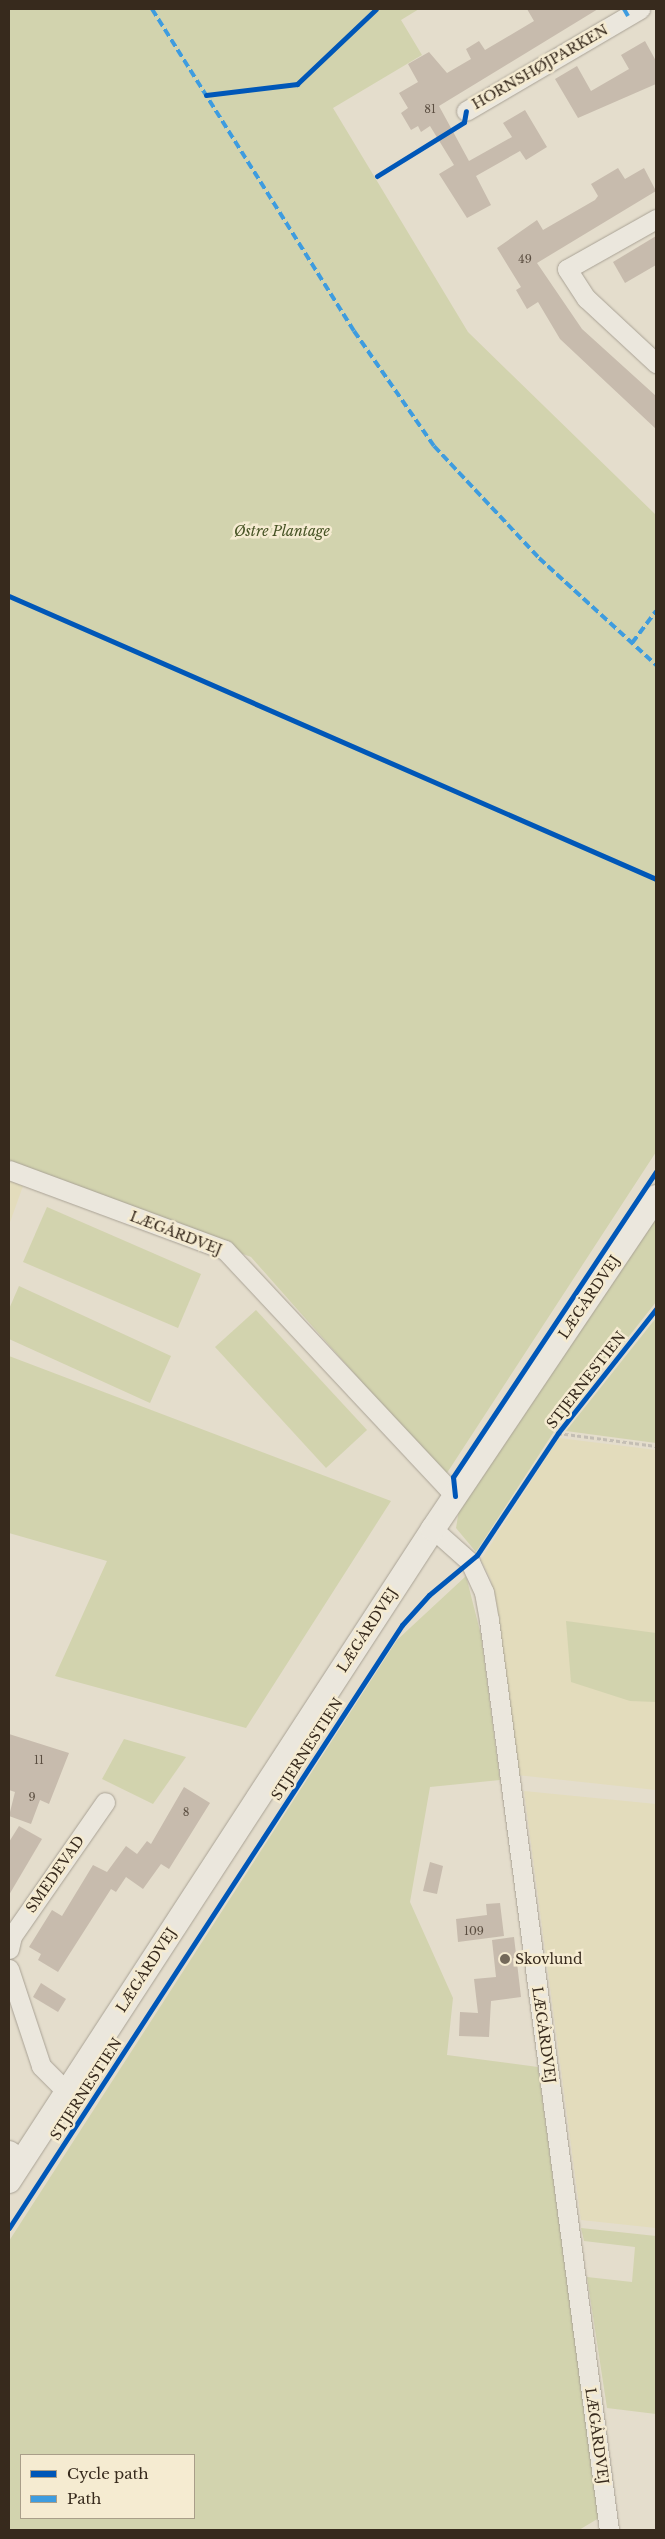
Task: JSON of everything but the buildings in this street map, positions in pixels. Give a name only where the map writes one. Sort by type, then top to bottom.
[{"type":"street","name":"HORNSHØJPARKEN","points":[[466,111],[640,9]]},
{"type":"street","points":[[656,219],[567,269],[586,298],[656,363]]},
{"type":"street","name":"LÆGÅRDVEJ","points":[[9,1170],[225,1250],[455,1496]]},
{"type":"street","name":"LÆGÅRDVEJ","points":[[9,2181],[16,2154],[67,2092],[433,1529],[656,1198]]},
{"type":"street","name":"LÆGÅRDVEJ","points":[[433,1529],[470,1562],[484,1592],[489,1620],[610,2530]]},
{"type":"street","name":"SMEDEVAD","points":[[9,1948],[12,1936],[105,1802]]},
{"type":"street","points":[[9,1968],[41,2066],[67,2092]]},
{"type":"path","points":[[558,1433],[656,1446]]},
{"type":"shaded area","points":[[9,1180],[23,1186],[9,1225]]},
{"type":"shaded area","points":[[559,1438],[656,1450],[656,1790],[517,1775],[491,1580],[481,1560]]},
{"type":"shaded area","points":[[524,1791],[656,1804],[656,2228],[581,2220]]},
{"type":"green space","name":"Østre Plantage","points":[[9,9],[419,9],[401,20],[422,55],[333,108],[468,332],[656,515],[656,1152],[445,1476],[251,1257],[9,1165]]},
{"type":"green space","points":[[47,1207],[201,1274],[178,1328],[23,1262]]},
{"type":"green space","points":[[656,1218],[656,1302],[555,1430],[476,1552],[456,1528],[459,1510]]},
{"type":"green space","points":[[19,1286],[171,1356],[150,1403],[9,1339],[9,1309]]},
{"type":"green space","points":[[256,1310],[367,1430],[326,1468],[215,1347]]},
{"type":"green space","points":[[656,1318],[656,1443],[566,1431]]},
{"type":"green space","points":[[9,1356],[391,1501],[246,1728],[55,1676],[107,1561],[9,1533]]},
{"type":"green space","points":[[466,1576],[481,1635],[500,1780],[430,1787],[410,1902],[453,1998],[447,2055],[538,2067],[599,2518],[579,2530],[9,2530],[9,2241],[397,1640]]},
{"type":"green space","points":[[566,1621],[656,1633],[656,1702],[630,1701],[571,1682]]},
{"type":"green space","points":[[124,1739],[186,1757],[153,1804],[102,1779]]},
{"type":"green space","points":[[581,2228],[656,2236],[656,2414],[607,2408],[587,2277],[632,2282],[635,2247],[584,2241]]},
{"type":"marked path","points":[[152,9],[354,331],[434,446],[539,558],[656,665]]},
{"type":"marked path","points":[[624,9],[628,16]]},
{"type":"marked path","points":[[632,643],[656,611]]},
{"type":"cycle path","points":[[206,95],[297,84],[376,9]]},
{"type":"cycle path","points":[[377,176],[464,122],[466,111]]},
{"type":"cycle path","points":[[9,596],[656,879]]},
{"type":"cycle path","points":[[455,1496],[453,1477],[656,1171]]},
{"type":"cycle path","name":"STJERNESTIEN","points":[[9,2228],[402,1625],[429,1595],[477,1555],[558,1433],[656,1309]]},
{"type":"place","name":"Skovlund","points":[[505,1959]]}]
